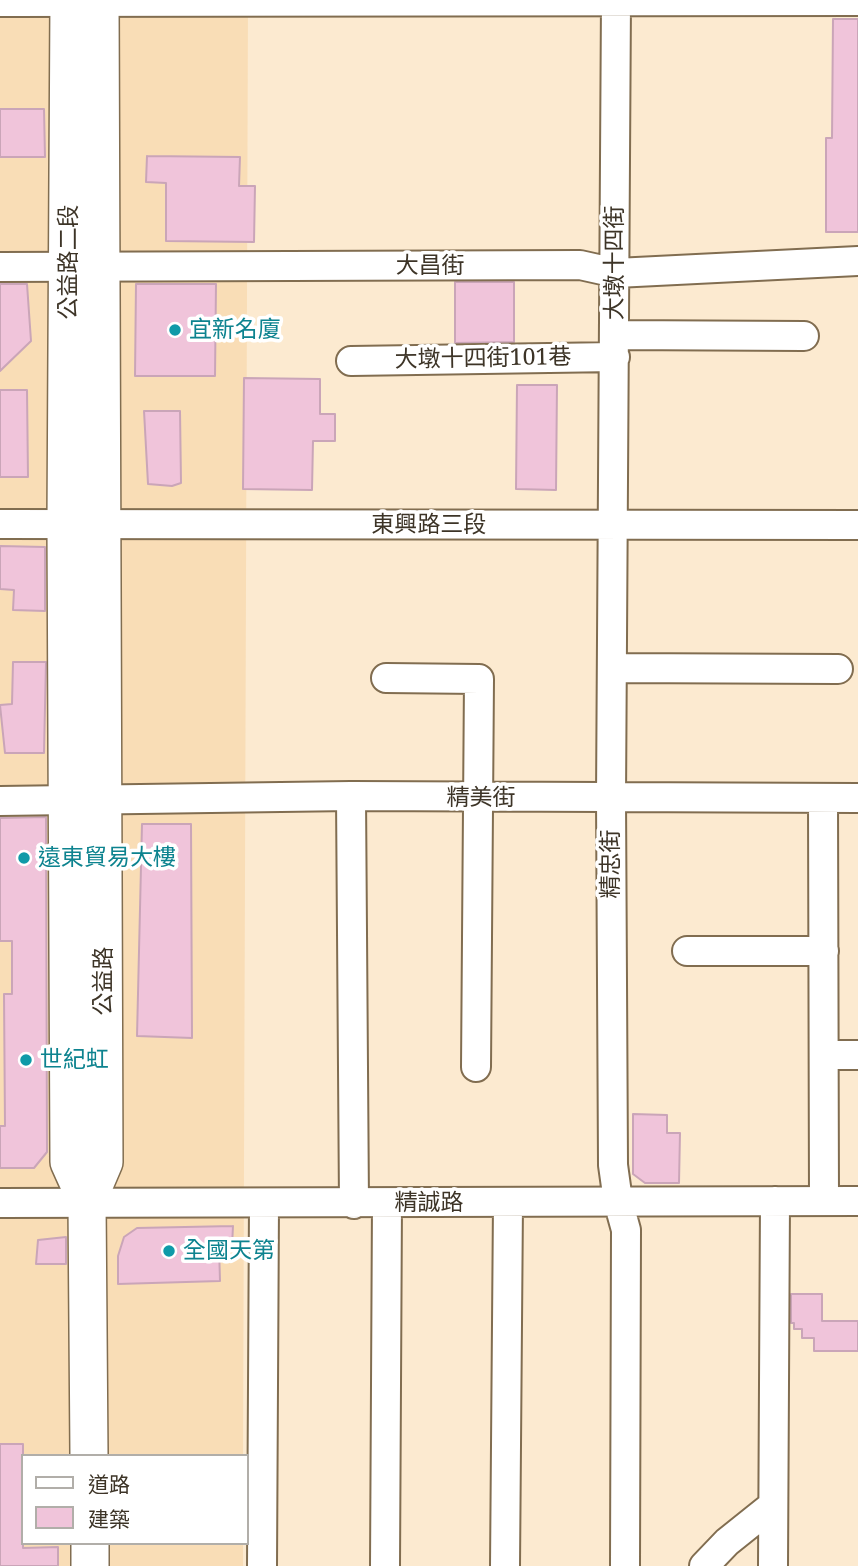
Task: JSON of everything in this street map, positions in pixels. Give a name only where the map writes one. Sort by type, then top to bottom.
[{"type":"main road","name":"公益路二段","points":[[85,1],[85,267],[102,524]]},
{"type":"main road","name":"公益路二段","points":[[66,524],[85,267]]},
{"type":"main road","name":"公益路","points":[[66,524],[69,1162],[87,1202]]},
{"type":"main road","name":"公益路","points":[[89,1454],[87,1202],[104,1162],[102,524]]},
{"type":"main road","points":[[90,1545],[90,1566]]},
{"type":"street","name":"大墩十四街","points":[[614,526],[616,0]]},
{"type":"street","points":[[0,2],[858,1]]},
{"type":"street","name":"大昌街","points":[[0,267],[580,265],[616,273],[858,261]]},
{"type":"street","name":"大墩十四街101巷","points":[[351,361],[804,335]]},
{"type":"street","name":"東興路三段","points":[[0,524],[858,525]]},
{"type":"street","name":"精忠街","points":[[614,526],[611,798],[613,1165],[618,1201],[626,1230],[625,1566]]},
{"type":"street","points":[[613,668],[838,669]]},
{"type":"street","points":[[386,678],[479,679],[476,1068]]},
{"type":"street","points":[[351,796],[354,1204]]},
{"type":"street","name":"精美街","points":[[104,799],[351,796],[858,799]]},
{"type":"street","points":[[824,798],[824,1201]]},
{"type":"street","points":[[0,801],[104,799]]},
{"type":"street","points":[[687,951],[824,951]]},
{"type":"street","points":[[824,1055],[858,1055]]},
{"type":"street","points":[[773,1566],[775,1202]]},
{"type":"street","name":"精誠路","points":[[0,1203],[858,1202]]},
{"type":"street","points":[[385,1566],[387,1203]]},
{"type":"street","points":[[505,1566],[508,1203]]},
{"type":"street","points":[[262,1566],[264,1204]]},
{"type":"street","points":[[704,1566],[727,1542],[772,1506]]},
{"type":"shaded area","points":[[0,0],[248,0],[243,1454],[21,1454],[21,1545],[243,1545],[243,1566],[0,1566]]},
{"type":"building","points":[[833,19],[858,19],[858,232],[826,232],[826,138],[832,138]]},
{"type":"building","points":[[0,109],[44,109],[45,157],[0,157]]},
{"type":"building","points":[[147,156],[240,157],[239,186],[255,186],[254,242],[166,241],[166,183],[146,182]]},
{"type":"building","points":[[455,282],[514,282],[514,342],[455,343]]},
{"type":"building","points":[[0,284],[27,284],[31,341],[0,371]]},
{"type":"building","name":"宜新名廈","points":[[136,284],[216,284],[215,376],[135,376]]},
{"type":"building","points":[[244,378],[320,379],[320,414],[335,414],[335,441],[313,441],[312,490],[243,489]]},
{"type":"building","points":[[517,385],[557,385],[556,490],[516,489]]},
{"type":"building","points":[[0,390],[27,390],[28,477],[0,477]]},
{"type":"building","points":[[144,411],[180,411],[181,483],[172,486],[148,484]]},
{"type":"building","points":[[0,546],[45,547],[45,611],[13,610],[14,590],[0,589]]},
{"type":"building","points":[[13,662],[46,662],[44,753],[5,753],[0,705],[12,704]]},
{"type":"building","points":[[46,817],[47,1152],[34,1168],[0,1168],[0,1126],[5,1126],[4,994],[12,994],[12,941],[0,941],[0,818]]},
{"type":"building","points":[[142,824],[191,824],[192,1038],[137,1036]]},
{"type":"building","points":[[633,1114],[667,1115],[667,1133],[680,1133],[679,1183],[645,1183],[633,1174]]},
{"type":"building","name":"全國天第","points":[[233,1226],[232,1246],[219,1246],[220,1281],[118,1284],[118,1256],[124,1237],[137,1228]]},
{"type":"building","points":[[66,1237],[66,1264],[36,1264],[38,1240]]},
{"type":"building","points":[[791,1294],[822,1294],[822,1321],[858,1321],[858,1351],[814,1351],[814,1338],[802,1338],[802,1329],[794,1329],[794,1323],[791,1323]]},
{"type":"building","points":[[0,1444],[23,1444],[21,1545],[23,1548],[58,1547],[58,1566],[0,1566]]},
{"type":"place","name":"宜新名廈","points":[[175,330]]},
{"type":"place","name":"遠東貿易大樓","points":[[24,858]]},
{"type":"place","name":"世紀虹","points":[[26,1060]]},
{"type":"place","name":"全國天第","points":[[169,1251]]}]
